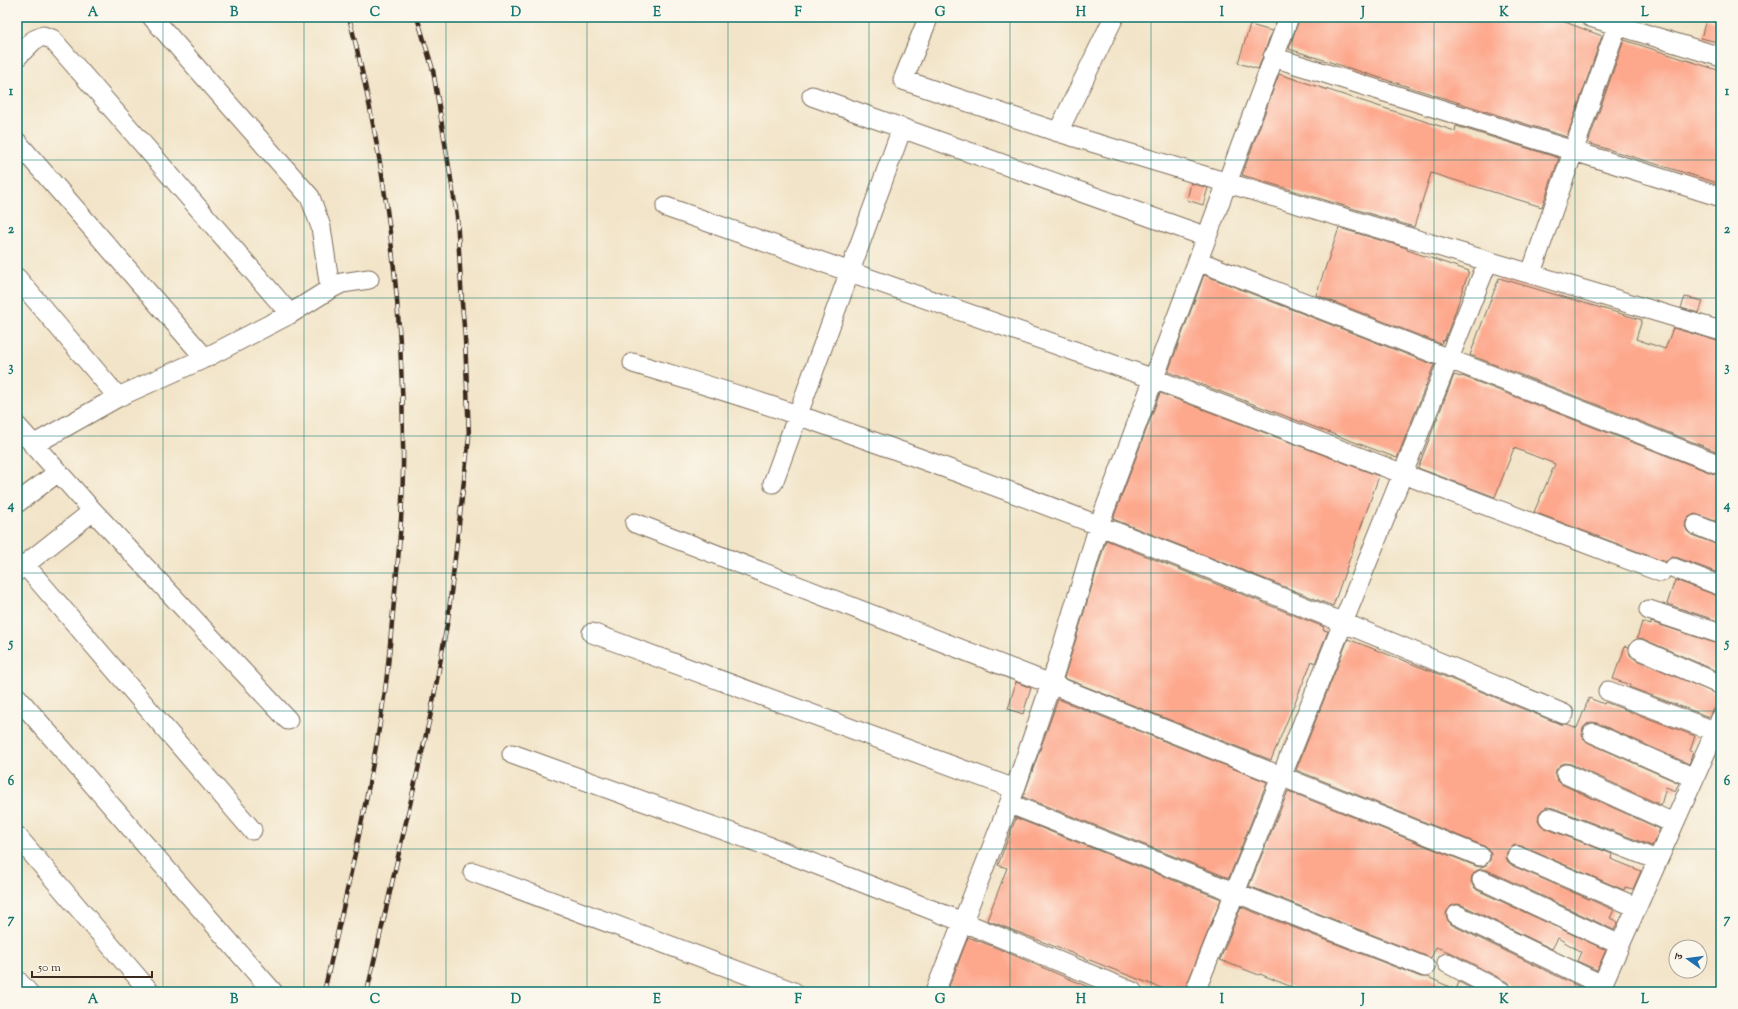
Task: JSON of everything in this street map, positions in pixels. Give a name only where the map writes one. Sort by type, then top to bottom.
[{"type":"street","points":[[152,17],[310,197],[321,227],[330,289]]},
{"type":"street","points":[[1058,132],[1114,17]]},
{"type":"street","points":[[935,992],[1012,797],[1051,684],[1099,525],[1289,17]]},
{"type":"street","points":[[1590,17],[1618,21],[1721,57]]},
{"type":"street","points":[[927,21],[904,80],[1058,132],[1721,331]]},
{"type":"street","points":[[1531,273],[1618,21]]},
{"type":"street","points":[[17,57],[34,40],[43,36],[52,39],[290,314]]},
{"type":"street","points":[[1273,58],[1721,197]]},
{"type":"street","points":[[812,96],[1207,237]]},
{"type":"street","points":[[773,483],[902,128]]},
{"type":"street","points":[[17,142],[205,358]]},
{"type":"street","points":[[666,207],[1154,379],[1668,570],[1721,586]]},
{"type":"street","points":[[1195,992],[1488,260]]},
{"type":"street","points":[[1198,261],[1718,464]]},
{"type":"street","points":[[17,278],[118,397]]},
{"type":"street","points":[[34,445],[118,397],[205,358],[290,314],[342,283],[369,279]]},
{"type":"street","points":[[633,362],[798,415],[1099,525],[1343,622],[1564,714]]},
{"type":"street","points":[[17,426],[93,511],[288,720]]},
{"type":"street","points":[[17,503],[58,473]]},
{"type":"street","points":[[93,511],[21,568],[252,830]]},
{"type":"street","points":[[635,523],[1051,684],[1480,856]]},
{"type":"street","points":[[1696,525],[1721,535]]},
{"type":"street","points":[[1650,610],[1721,634]]},
{"type":"street","points":[[592,633],[1012,797],[1234,892],[1426,967]]},
{"type":"street","points":[[1639,649],[1721,685]]},
{"type":"street","points":[[1457,915],[1600,989],[1718,724],[1608,691]]},
{"type":"street","points":[[17,697],[272,992]]},
{"type":"street","points":[[1593,733],[1694,778]]},
{"type":"street","points":[[512,754],[779,850],[962,922],[1133,992]]},
{"type":"street","points":[[1566,774],[1673,823]]},
{"type":"street","points":[[1549,818],[1657,860]]},
{"type":"street","points":[[17,836],[150,992]]},
{"type":"street","points":[[1517,856],[1636,907]]},
{"type":"street","points":[[474,872],[794,992]]},
{"type":"street","points":[[1482,880],[1620,945]]},
{"type":"street","points":[[1447,963],[1502,992]]},
{"type":"street","points":[[17,980],[28,992]]},
{"type":"building","points":[[1300,17],[1552,17],[1602,36],[1567,137],[1289,49]]},
{"type":"building","points":[[1706,19],[1721,24],[1721,43],[1701,38]]},
{"type":"building","points":[[1250,25],[1272,31],[1258,69],[1238,63]]},
{"type":"building","points":[[1624,40],[1721,71],[1721,184],[1588,143]]},
{"type":"building","points":[[1279,74],[1455,131],[1456,126],[1559,158],[1542,207],[1431,173],[1414,227],[1242,175]]},
{"type":"building","points":[[1191,183],[1208,188],[1203,205],[1187,200]]},
{"type":"building","points":[[1339,228],[1407,248],[1407,250],[1469,271],[1453,318],[1444,341],[1443,340],[1441,344],[1316,295]]},
{"type":"building","points":[[1204,275],[1434,365],[1397,458],[1168,372]]},
{"type":"building","points":[[1499,278],[1642,320],[1636,339],[1665,349],[1673,328],[1721,342],[1721,453],[1470,355]]},
{"type":"building","points":[[1685,297],[1703,301],[1699,313],[1681,308]]},
{"type":"building","points":[[1454,375],[1462,376],[1714,474],[1721,474],[1721,523],[1695,514],[1689,517],[1685,526],[1687,531],[1692,535],[1721,546],[1721,574],[1678,558],[1672,557],[1665,562],[1534,512],[1555,464],[1514,448],[1495,497],[1418,468]]},
{"type":"building","points":[[1160,393],[1379,476],[1333,606],[1113,519]]},
{"type":"building","points":[[1106,540],[1324,627],[1323,630],[1328,631],[1315,663],[1312,661],[1271,760],[1064,678]]},
{"type":"building","points":[[1675,580],[1721,597],[1721,622],[1667,604]]},
{"type":"building","points":[[1642,622],[1651,625],[1651,622],[1721,645],[1721,673],[1643,639],[1637,638]]},
{"type":"building","points":[[1348,639],[1560,724],[1567,724],[1577,728],[1589,698],[1604,704],[1605,702],[1695,736],[1690,751],[1693,752],[1689,764],[1597,723],[1591,722],[1583,728],[1582,735],[1584,740],[1589,743],[1679,783],[1675,791],[1666,787],[1661,805],[1571,764],[1565,763],[1560,765],[1556,770],[1555,775],[1561,784],[1660,829],[1652,846],[1553,808],[1547,807],[1539,814],[1538,820],[1545,828],[1612,854],[1611,859],[1641,871],[1633,889],[1625,887],[1624,890],[1521,846],[1515,845],[1507,852],[1506,858],[1513,866],[1614,910],[1610,918],[1618,922],[1614,930],[1487,870],[1481,869],[1476,871],[1472,876],[1471,881],[1477,890],[1606,950],[1597,970],[1577,961],[1581,952],[1558,938],[1552,949],[1462,905],[1457,904],[1451,906],[1447,911],[1446,915],[1448,921],[1452,925],[1586,990],[1585,992],[1513,992],[1511,986],[1507,982],[1452,953],[1436,947],[1431,958],[1249,886],[1288,791],[1476,866],[1481,867],[1486,865],[1490,860],[1491,854],[1484,846],[1296,770]]},
{"type":"building","points":[[1625,646],[1629,647],[1630,655],[1635,659],[1721,696],[1719,707],[1714,709],[1709,717],[1629,687],[1630,685],[1613,679]]},
{"type":"building","points":[[1016,682],[1031,688],[1023,714],[1008,709]]},
{"type":"building","points":[[1058,699],[1267,782],[1229,878],[1023,797]]},
{"type":"building","points":[[1016,818],[1221,899],[1184,992],[1171,992],[987,920],[1007,868],[998,865]]},
{"type":"building","points":[[1241,907],[1421,977],[1428,977],[1456,990],[1459,982],[1478,992],[1304,992],[1220,960]]},
{"type":"building","points":[[968,937],[992,946],[1100,992],[947,992]]},
{"type":"railway","points":[[324,992],[365,804],[385,691],[403,488],[400,336],[390,229],[373,122],[349,17]]},
{"type":"railway","points":[[367,992],[431,713],[448,619],[469,437],[465,338],[457,216],[433,70],[417,17]]}]
